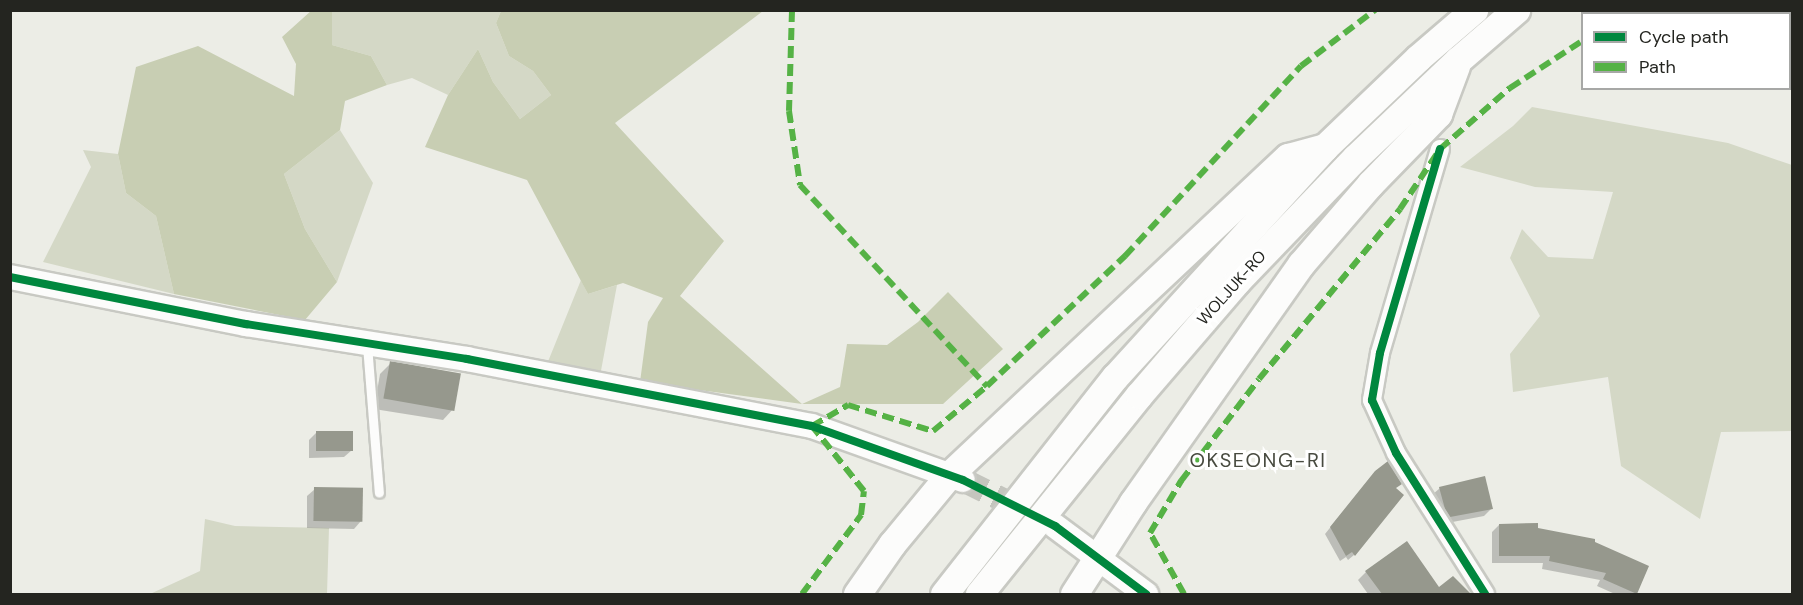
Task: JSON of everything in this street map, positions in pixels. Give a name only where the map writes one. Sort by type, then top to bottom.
[{"type":"main road","name":"WOLJUK-RO","points":[[944,592],[1115,377],[1325,147],[1418,58],[1474,10]]},
{"type":"main road","name":"WOLJUK-RO","points":[[990,589],[1019,543],[1139,394],[1237,280],[1355,158],[1458,60],[1516,10]]},
{"type":"main road","points":[[1074,594],[1098,561],[1133,502],[1300,264],[1370,184],[1438,114],[1458,60]]},
{"type":"main road","points":[[857,594],[892,543],[956,478],[1288,157],[1325,147]]},
{"type":"street","points":[[1440,149],[1380,353],[1372,399],[1396,453],[1485,594]]},
{"type":"street","points":[[13,277],[246,324],[467,359],[812,426],[956,478]]},
{"type":"street","points":[[1055,526],[1098,561],[1146,594]]},
{"type":"lane","points":[[367,343],[379,493]]},
{"type":"green space","points":[[312,10],[332,11],[332,45],[371,56],[387,85],[345,101],[340,130],[284,174],[305,229],[337,282],[305,320],[174,294],[156,216],[126,193],[118,154],[136,67],[198,46],[294,96],[296,64],[282,37]]},
{"type":"green space","points":[[332,11],[501,11],[496,23],[509,56],[533,71],[551,95],[520,119],[493,82],[478,49],[448,95],[412,78],[387,85],[371,56],[332,45]]},
{"type":"green space","points":[[501,11],[763,11],[615,123],[724,241],[680,296],[802,404],[640,382],[648,322],[663,298],[623,283],[588,294],[527,180],[425,147],[448,95],[478,49],[493,82],[520,119],[551,95],[533,71],[509,56],[496,23]]},
{"type":"green space","points":[[1532,107],[1728,143],[1792,165],[1792,431],[1721,432],[1700,519],[1621,466],[1608,377],[1513,392],[1510,354],[1540,316],[1510,258],[1522,229],[1548,257],[1593,259],[1613,192],[1535,187],[1460,167],[1513,126]]},
{"type":"green space","points":[[340,130],[373,183],[337,282],[305,229],[284,174]]},
{"type":"green space","points":[[83,150],[118,154],[126,193],[156,216],[174,294],[43,262],[91,167]]},
{"type":"green space","points":[[581,280],[588,294],[617,285],[600,376],[547,364]]},
{"type":"green space","points":[[948,292],[1003,349],[943,404],[802,404],[840,387],[847,344],[887,345],[918,322]]},
{"type":"green space","points":[[205,519],[235,526],[329,528],[327,594],[150,594],[200,571]]},
{"type":"building","points":[[390,361],[461,374],[454,411],[383,398]]},
{"type":"building","points":[[316,431],[353,431],[353,451],[316,451]]},
{"type":"building","points":[[1388,461],[1402,484],[1396,488],[1404,495],[1355,556],[1352,552],[1346,556],[1330,527],[1375,471]]},
{"type":"building","points":[[1485,476],[1493,509],[1450,517],[1445,509],[1439,487]]},
{"type":"building","points":[[314,487],[363,488],[362,522],[313,521]]},
{"type":"building","points":[[1538,523],[1538,528],[1595,539],[1595,542],[1649,566],[1637,594],[1603,579],[1606,573],[1549,561],[1550,556],[1499,556],[1499,524]]},
{"type":"building","points":[[1407,541],[1439,587],[1453,576],[1471,594],[1382,594],[1365,571]]},
{"type":"tunnel","points":[[963,480],[1029,513]]},
{"type":"marked path","points":[[792,10],[789,111],[800,185],[987,386]]},
{"type":"marked path","points":[[802,594],[861,515],[864,491],[812,426],[848,405],[933,431],[987,386],[1125,256],[1301,66],[1375,10]]},
{"type":"marked path","points":[[1184,594],[1150,533],[1181,481],[1259,379],[1400,209],[1440,149],[1510,88],[1581,42]]},
{"type":"cycle path","points":[[1440,149],[1380,353],[1372,400],[1396,453],[1485,594]]},
{"type":"cycle path","points":[[10,277],[246,324],[467,359],[812,426],[963,480],[1055,526],[1146,594]]},
{"type":"district","name":"OKSEONG-RI","points":[[1258,460]]}]
